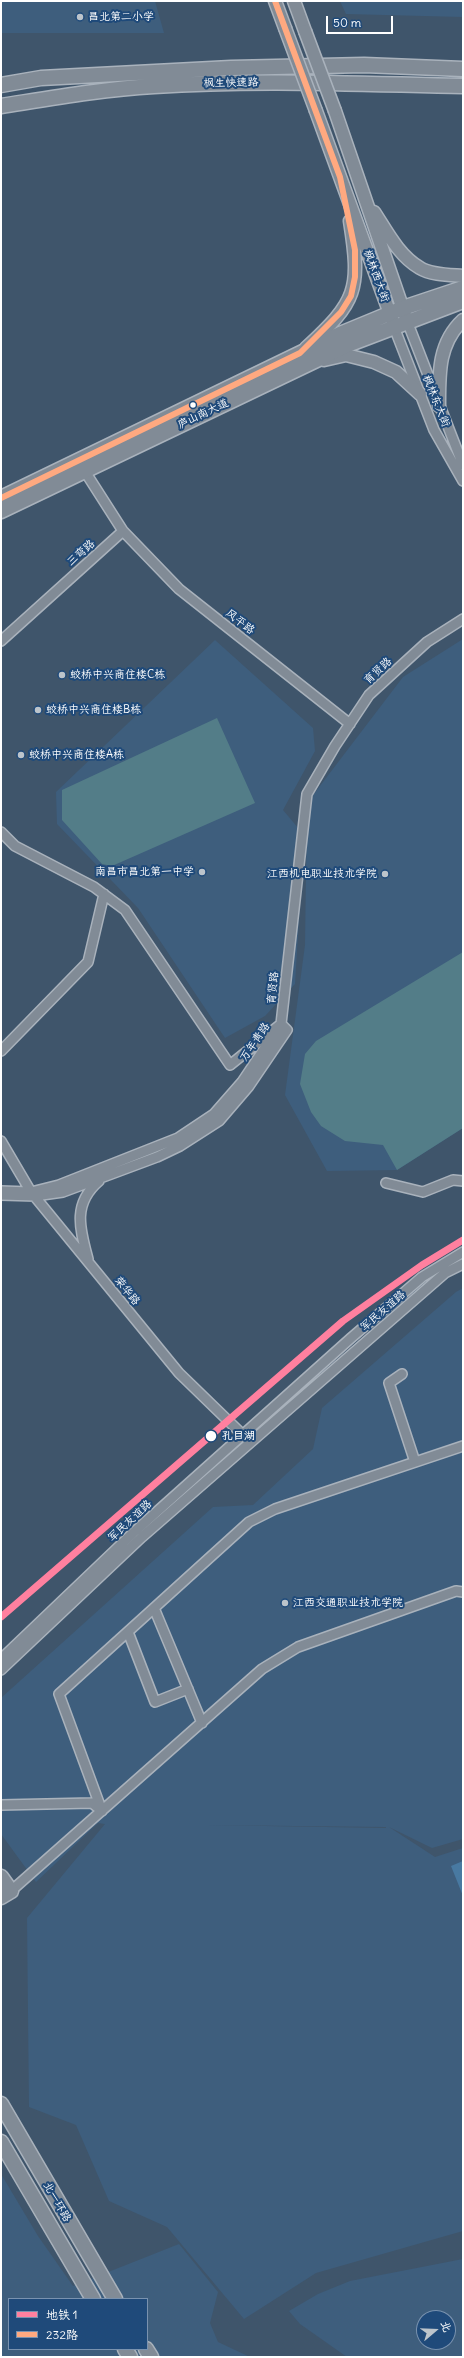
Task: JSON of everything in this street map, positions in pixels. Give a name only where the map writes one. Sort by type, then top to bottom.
[{"type":"highway","name":"枫生快速路","points":[[1,84],[41,78],[231,68],[364,65],[463,69]]},
{"type":"highway","name":"枫生快速路","points":[[1,106],[91,92],[153,86],[232,82],[463,86]]},
{"type":"highway","points":[[1,115],[36,108],[91,92]]},
{"type":"highway","points":[[399,318],[463,288]]},
{"type":"highway","points":[[399,318],[463,301]]},
{"type":"highway","name":"庐山南大道","points":[[1,511],[304,359],[340,334],[399,318]]},
{"type":"highway","name":"庐山南大道","points":[[1,498],[304,359]]},
{"type":"highway","points":[[1,1877],[6,1894]]},
{"type":"highway","name":"北一环路","points":[[1,2104],[114,2298]]},
{"type":"highway","name":"北一环路","points":[[1,2142],[72,2266],[92,2298]]},
{"type":"main road","name":"枫林西大街","points":[[275,1],[340,177],[399,318]]},
{"type":"main road","name":"枫林西大街","points":[[294,1],[335,111],[365,198],[399,318]]},
{"type":"main road","points":[[304,359],[341,312],[351,296],[356,277],[351,224],[340,177]]},
{"type":"main road","points":[[365,198],[393,241],[407,258],[421,269],[463,276]]},
{"type":"main road","points":[[439,406],[439,376],[442,354],[446,340],[463,320]]},
{"type":"main road","points":[[304,359],[346,355],[374,362],[396,372],[420,394]]},
{"type":"street","name":"枫林东大街","points":[[399,318],[420,394],[434,430],[463,481]]},
{"type":"street","name":"枫林东大街","points":[[399,318],[439,406],[463,465]]},
{"type":"street","points":[[84,470],[123,531]]},
{"type":"street","name":"三弯路","points":[[1,641],[123,531]]},
{"type":"street","name":"风平路","points":[[123,531],[179,589],[350,724]]},
{"type":"street","name":"育贤路","points":[[281,1024],[307,794],[350,724],[375,690],[427,642],[463,619]]},
{"type":"street","points":[[1,832],[15,846],[94,887],[125,910],[230,1065],[281,1024]]},
{"type":"street","points":[[1,1051],[88,962],[104,894]]},
{"type":"street","name":"万年青路","points":[[1,1191],[30,1194],[59,1185],[178,1138],[214,1114],[242,1082],[281,1024],[287,1030],[249,1086],[219,1121],[180,1146],[63,1192],[30,1194],[1,1195]]},
{"type":"street","name":"荣华路","points":[[1,1142],[30,1194],[89,1262],[179,1373],[248,1445]]},
{"type":"street","name":"荣华路","points":[[1,1150],[30,1194],[176,1378],[240,1437]]},
{"type":"street","points":[[89,1262],[80,1229],[80,1213],[90,1189],[103,1177]]},
{"type":"street","points":[[386,1182],[423,1192],[453,1180],[463,1181]]},
{"type":"street","name":"军民友谊路","points":[[1,1659],[133,1533],[240,1437],[422,1277],[463,1252]]},
{"type":"street","name":"军民友谊路","points":[[1,1670],[142,1537],[445,1273],[463,1264]]},
{"type":"street","points":[[402,1374],[389,1383],[415,1462]]},
{"type":"street","points":[[102,1811],[59,1694],[249,1522],[275,1509],[463,1446]]},
{"type":"street","points":[[6,1894],[262,1669],[298,1646],[456,1591],[463,1592]]},
{"type":"street","points":[[154,1608],[202,1723]]},
{"type":"street","points":[[128,1632],[155,1702],[188,1689]]},
{"type":"street","points":[[1,1805],[92,1803],[102,1811]]},
{"type":"shaded area","name":"昌北第二小学","points":[[1,1],[155,1],[164,33],[1,33]]},
{"type":"shaded area","points":[[340,1],[463,1],[463,17],[346,14]]},
{"type":"shaded area","name":"江西机电职业技术学院","points":[[463,639],[463,1128],[397,1170],[327,1171],[285,1095],[305,945],[307,803],[403,677]]},
{"type":"shaded area","name":"南昌市昌北第一中学","points":[[215,640],[313,728],[315,751],[283,810],[304,835],[295,984],[265,1016],[225,1038],[138,908],[57,824],[56,792]]},
{"type":"shaded area","points":[[463,1288],[463,1839],[432,1848],[389,1827],[435,1857],[463,1848],[463,2231],[316,2273],[244,2319],[167,2227],[109,2201],[76,2125],[29,2107],[27,1918],[105,1824],[98,1823],[36,1882],[1,1834],[1,1698],[213,1507],[253,1505],[313,1449],[322,1408],[456,1292]],"holes":[[[204,1825],[386,1827],[386,1828]]]},
{"type":"shaded area","points":[[463,1861],[463,1896],[451,1866]]},
{"type":"shaded area","points":[[1,2174],[38,2236],[73,2286],[179,2244],[218,2292],[210,2323],[218,2342],[250,2357],[1,2357]]},
{"type":"shaded area","points":[[463,2259],[463,2357],[347,2357],[300,2324],[289,2311],[318,2294],[350,2281]]},
{"type":"green space","points":[[217,718],[255,803],[112,866],[102,864],[62,820],[62,790]]},
{"type":"green space","points":[[463,952],[463,1128],[397,1170],[383,1145],[345,1141],[321,1126],[311,1112],[300,1084],[305,1054],[316,1041]]},
{"type":"metro line","name":"1","points":[[1,1617],[343,1321],[422,1265],[463,1240]]},
{"type":"transit line","name":"232路","points":[[1,498],[300,353],[341,312],[351,296],[355,277],[355,250],[340,177],[275,1]]},
{"type":"place","name":"昌北第二小学","points":[[80,17]]},
{"type":"place","name":"蛟桥中兴商住楼C栋","points":[[62,675]]},
{"type":"place","name":"蛟桥中兴商住楼B栋","points":[[38,710]]},
{"type":"place","name":"蛟桥中兴商住楼A栋","points":[[21,755]]},
{"type":"place","name":"南昌市昌北第一中学","points":[[202,872]]},
{"type":"place","name":"江西机电职业技术学院","points":[[385,874]]},
{"type":"place","name":"孔目湖","points":[[211,1436]]},
{"type":"place","name":"江西交通职业技术学院","points":[[285,1603]]}]
